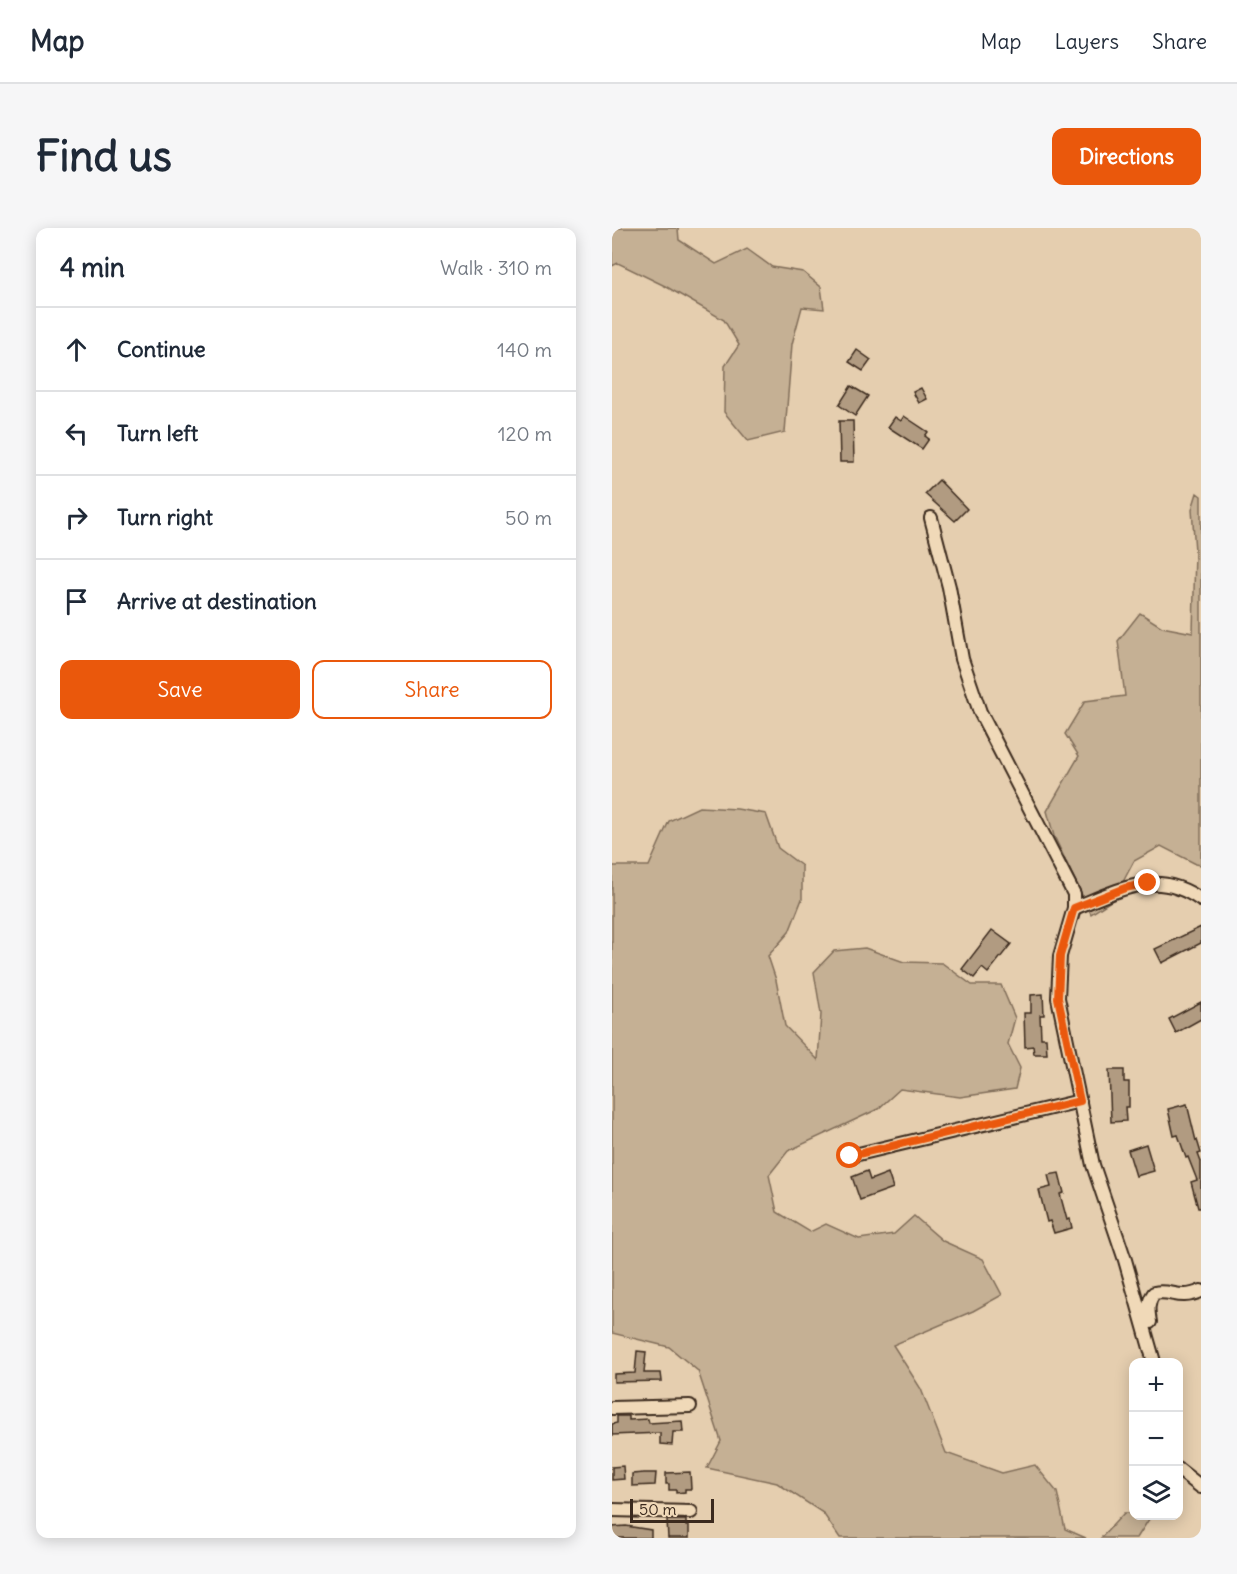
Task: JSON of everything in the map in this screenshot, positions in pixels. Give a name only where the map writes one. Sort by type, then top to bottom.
[{"type":"street","points":[[931,518],[949,586],[962,659],[980,711],[1074,894],[1074,908],[1060,956],[1058,998],[1093,1165],[1125,1260],[1153,1358]]},
{"type":"street","points":[[1074,908],[1125,888],[1148,883],[1173,885],[1190,891],[1201,900]]},
{"type":"street","points":[[850,1156],[1080,1101]]},
{"type":"street","points":[[1153,1358],[1152,1329],[1148,1308],[1150,1298],[1154,1293],[1163,1291],[1176,1296],[1192,1295],[1201,1291]]},
{"type":"street","points":[[612,1408],[690,1406]]},
{"type":"street","points":[[1183,1472],[1201,1487]]},
{"type":"street","points":[[612,1510],[691,1512]]},
{"type":"shaded area","points":[[612,228],[678,228],[679,240],[716,264],[747,249],[772,267],[803,272],[821,287],[824,309],[802,307],[792,344],[785,432],[748,441],[724,412],[725,366],[739,345],[724,320],[665,286],[618,263],[612,266]]},
{"type":"shaded area","points":[[1197,493],[1201,496],[1201,865],[1161,846],[1134,861],[1114,899],[1091,914],[1054,836],[1047,811],[1079,756],[1065,734],[1085,701],[1125,696],[1118,641],[1140,613],[1162,627],[1193,633],[1195,551],[1192,509]]},
{"type":"shaded area","points":[[699,807],[737,809],[766,814],[778,848],[802,866],[802,899],[789,932],[768,956],[776,980],[785,1026],[818,1060],[821,1014],[814,972],[834,951],[865,948],[904,962],[942,963],[972,985],[1001,985],[1015,1018],[1008,1044],[1020,1068],[1015,1089],[960,1097],[900,1089],[878,1109],[788,1151],[769,1175],[777,1212],[810,1232],[826,1224],[859,1239],[894,1234],[914,1216],[943,1241],[983,1259],[1002,1295],[973,1311],[893,1345],[921,1389],[946,1453],[1002,1473],[1035,1465],[1057,1492],[1065,1529],[1086,1538],[840,1538],[823,1513],[777,1483],[707,1468],[721,1441],[698,1371],[669,1347],[612,1333],[612,866],[649,866],[669,821]]},
{"type":"shaded area","points":[[1124,1513],[1129,1513],[1129,1520],[1148,1520],[1137,1538],[1101,1538]]},
{"type":"building","points":[[857,350],[871,360],[863,371],[849,362]]},
{"type":"building","points":[[851,386],[868,396],[855,416],[839,405]]},
{"type":"building","points":[[921,388],[927,399],[919,403],[913,392]]},
{"type":"building","points":[[904,416],[928,432],[925,436],[929,439],[922,449],[888,427],[895,417],[901,421]]},
{"type":"building","points":[[839,421],[853,421],[854,462],[840,462]]},
{"type":"building","points":[[939,480],[967,509],[955,521],[925,494]]},
{"type":"building","points":[[1201,927],[1201,943],[1162,963],[1155,949]]},
{"type":"building","points":[[992,930],[1011,944],[988,973],[982,968],[974,978],[962,969]]},
{"type":"building","points":[[1043,994],[1044,1015],[1040,1015],[1041,1038],[1046,1038],[1047,1054],[1034,1054],[1033,1046],[1025,1047],[1024,1013],[1031,1013],[1031,995]]},
{"type":"building","points":[[1201,1002],[1201,1019],[1176,1033],[1169,1019]]},
{"type":"building","points":[[1109,1070],[1124,1070],[1124,1082],[1129,1082],[1129,1107],[1125,1107],[1126,1121],[1111,1122]]},
{"type":"building","points":[[1187,1104],[1201,1153],[1198,1154],[1201,1162],[1201,1208],[1198,1208],[1191,1182],[1197,1180],[1178,1135],[1174,1136],[1168,1109]]},
{"type":"building","points":[[1146,1144],[1154,1171],[1136,1176],[1128,1150]]},
{"type":"building","points":[[867,1171],[870,1180],[888,1173],[893,1188],[860,1200],[852,1177]]},
{"type":"building","points":[[1059,1173],[1064,1193],[1060,1194],[1067,1220],[1070,1219],[1072,1228],[1054,1233],[1050,1221],[1047,1222],[1039,1190],[1051,1187],[1048,1175]]},
{"type":"building","points":[[637,1351],[646,1352],[644,1373],[661,1373],[662,1381],[614,1382],[614,1374],[635,1373]]},
{"type":"building","points":[[617,1416],[629,1416],[629,1420],[648,1419],[649,1423],[682,1421],[683,1432],[673,1432],[672,1445],[660,1444],[660,1433],[612,1435],[612,1424],[617,1423]]},
{"type":"building","points":[[623,1466],[624,1479],[612,1480],[612,1467]]},
{"type":"building","points":[[690,1472],[691,1489],[676,1493],[676,1490],[669,1490],[669,1484],[666,1484],[666,1473]]},
{"type":"building","points":[[656,1473],[655,1485],[632,1486],[632,1474]]},
{"type":"building","points":[[667,1520],[686,1520],[686,1526],[689,1526],[689,1538],[668,1538]]},
{"type":"building","points":[[626,1526],[651,1530],[651,1538],[612,1538],[612,1527]]},
{"type":"route","points":[[850,1156],[1080,1101],[1058,998],[1060,956],[1074,908],[1125,888],[1148,883]]}]
